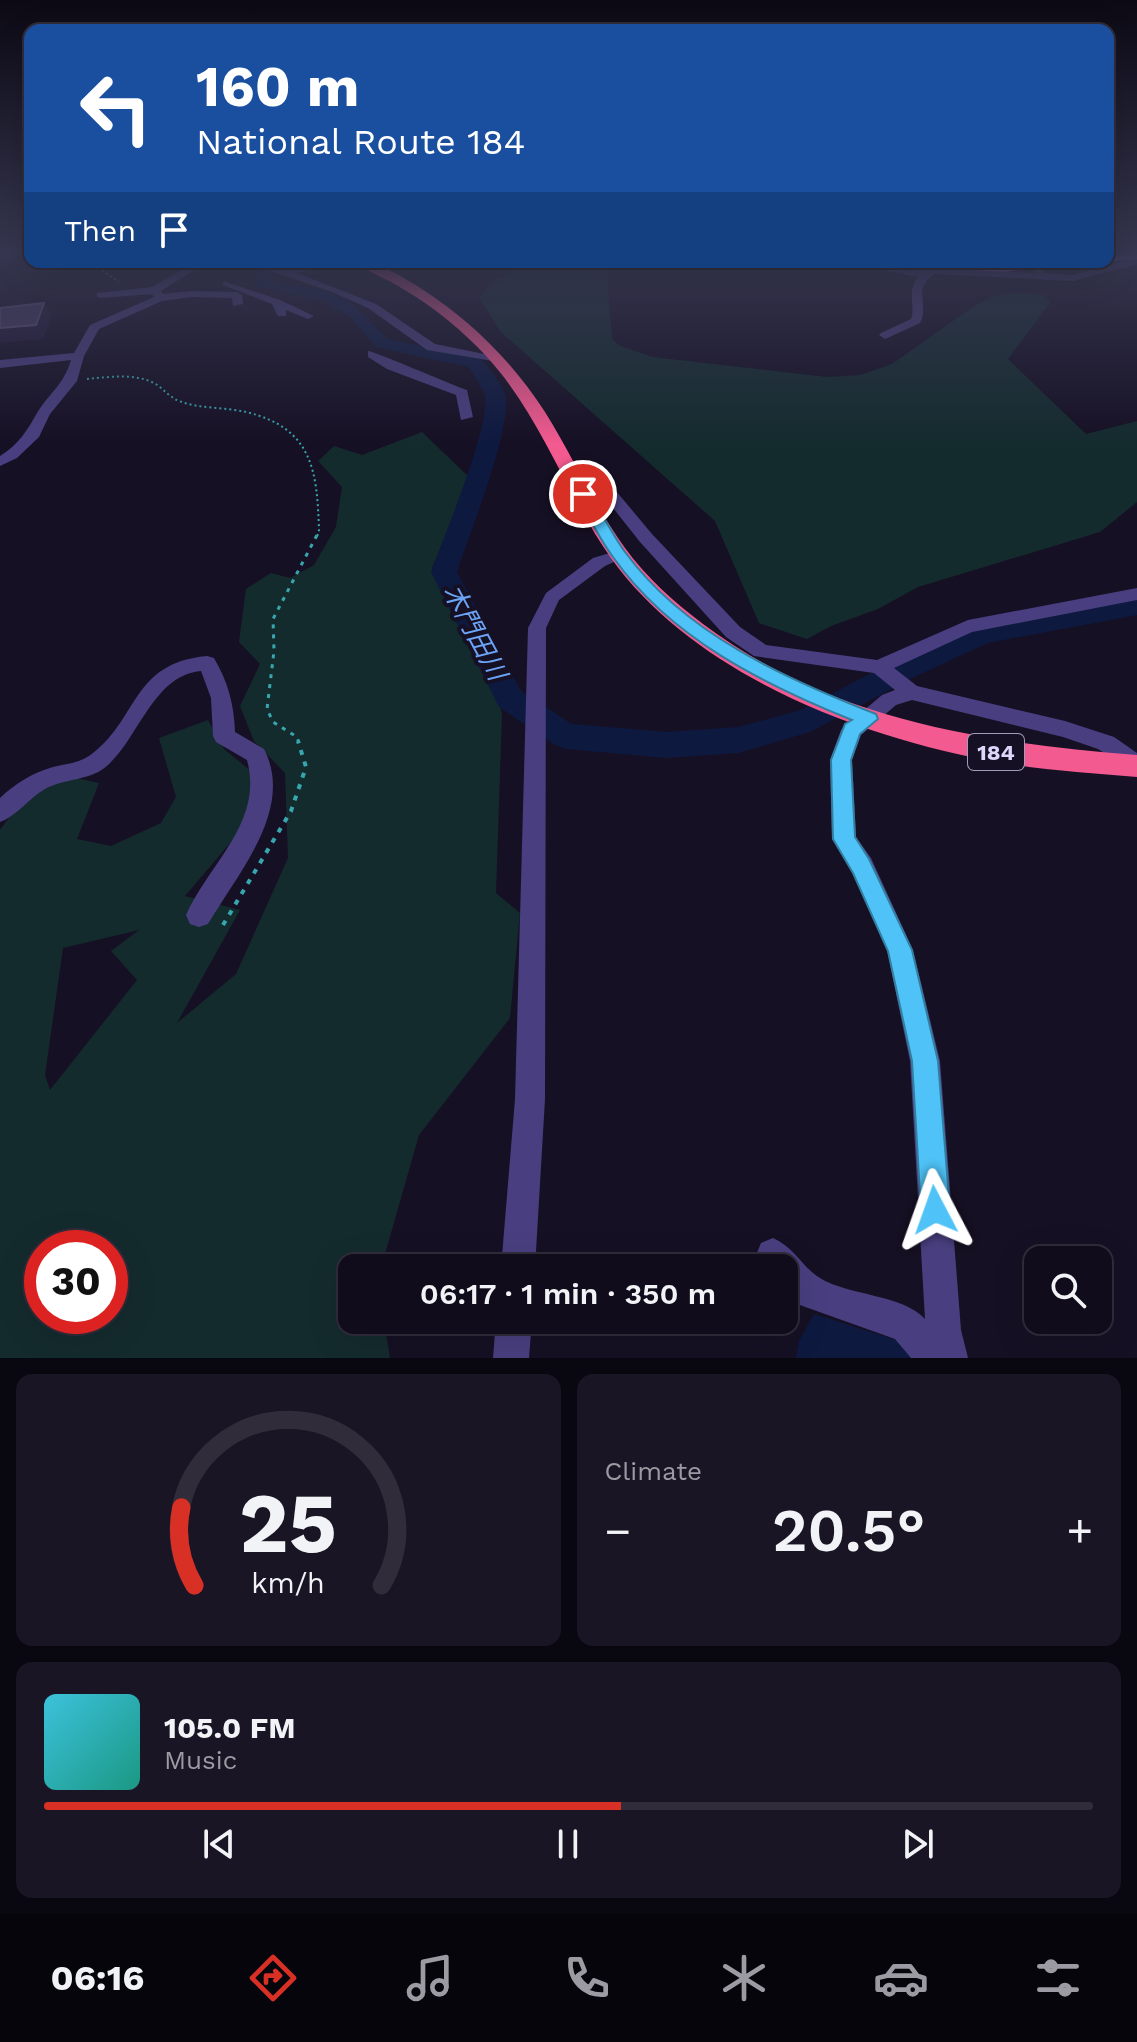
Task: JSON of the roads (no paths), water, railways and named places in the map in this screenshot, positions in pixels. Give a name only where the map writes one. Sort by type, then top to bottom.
[{"type":"highway","name":"184","points":[[452,317],[524,393],[620,555],[660,601],[727,652],[813,696],[909,733],[1004,753],[1137,765]]},
{"type":"street","points":[[0,462],[34,434],[44,413],[71,381],[78,356],[94,327],[112,317]]},
{"type":"street","points":[[384,317],[422,354]]},
{"type":"street","points":[[885,335],[916,321],[918,317]]},
{"type":"street","points":[[0,354],[49,349],[56,352],[56,358]]},
{"type":"street","points":[[372,354],[400,369],[462,393],[466,417]]},
{"type":"street","points":[[400,369],[422,354],[493,357]]},
{"type":"street","points":[[0,364],[78,356]]},
{"type":"street","points":[[583,494],[606,488],[646,538],[733,632],[761,651],[879,667],[911,692],[1065,729],[1106,743],[1137,765]]},
{"type":"street","points":[[519,1254],[530,1099],[537,628],[552,597],[599,562],[620,555]]},
{"type":"street","points":[[879,667],[968,626],[1137,594]]},
{"type":"street","points":[[0,812],[24,790],[49,777],[83,770],[102,759],[163,678],[193,662],[207,663],[217,678],[223,701],[224,736],[256,755],[264,782],[259,815],[199,915]]},
{"type":"street","points":[[911,692],[889,700],[864,717],[852,730],[841,760],[844,839],[862,866],[900,950],[925,1061],[943,1330],[950,1358]]},
{"type":"street","points":[[798,1281],[809,1292],[906,1325],[923,1344],[929,1358]]},
{"type":"street","points":[[511,1358],[513,1334]]},
{"type":"water","points":[[814,1314],[906,1343],[919,1358],[796,1358],[799,1341]]},
{"type":"waterway","name":"木門田川","points":[[360,317],[382,343],[474,363],[495,394],[495,422],[444,572],[510,699],[566,736],[667,745],[738,740],[810,720],[904,669],[982,634],[1137,606]]}]
